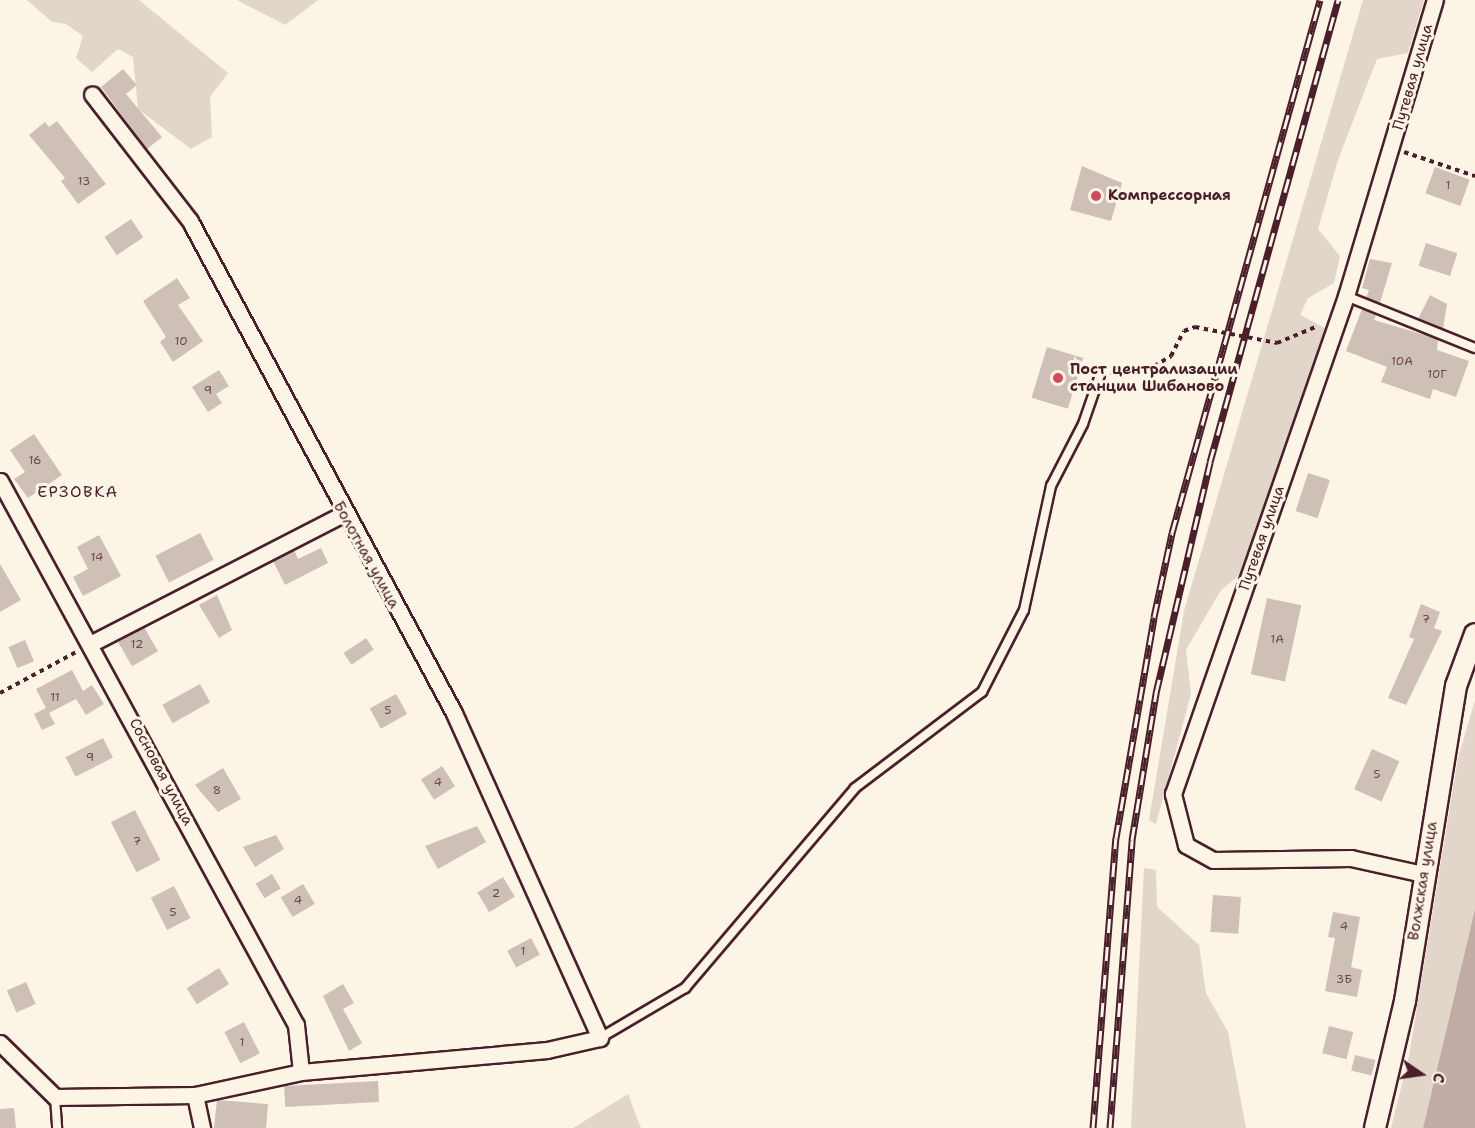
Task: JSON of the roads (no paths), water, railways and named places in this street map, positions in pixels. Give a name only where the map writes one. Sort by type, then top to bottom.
[{"type":"street","name":"Путевая улица","points":[[1423,874],[1352,858],[1214,860],[1186,845],[1173,794],[1346,296],[1435,0]]},
{"type":"street","name":"Болотная улица","points":[[92,94],[189,221],[343,514],[454,713],[600,1038]]},
{"type":"street","name":"Сосновая улица","points":[[0,481],[92,643],[296,1025],[300,1071]]},
{"type":"street","points":[[92,643],[343,514]]},
{"type":"street","name":"Волжская улица","points":[[1375,1128],[1405,1001],[1423,874],[1456,686],[1475,634]]},
{"type":"street","points":[[0,1043],[55,1097],[195,1095],[300,1071],[547,1050],[600,1038]]},
{"type":"street","points":[[195,1095],[202,1128]]},
{"type":"lane","points":[[1346,296],[1475,348]]},
{"type":"lane","points":[[600,1038],[685,988],[855,788],[982,692],[1024,610],[1051,486],[1083,424],[1100,375]]},
{"type":"lane","points":[[55,1097],[57,1128]]},
{"type":"railway","points":[[1093,1128],[1116,838],[1154,617],[1172,533],[1320,0]]},
{"type":"railway","points":[[1110,1128],[1132,840],[1156,693],[1210,462],[1338,0]]},
{"type":"place","name":"Компрессорная","points":[[1096,196]]},
{"type":"place","name":"Пост централизации станции Шибаново","points":[[1058,378]]},
{"type":"district","name":"ЕРЗОВКА","points":[[78,492]]}]
